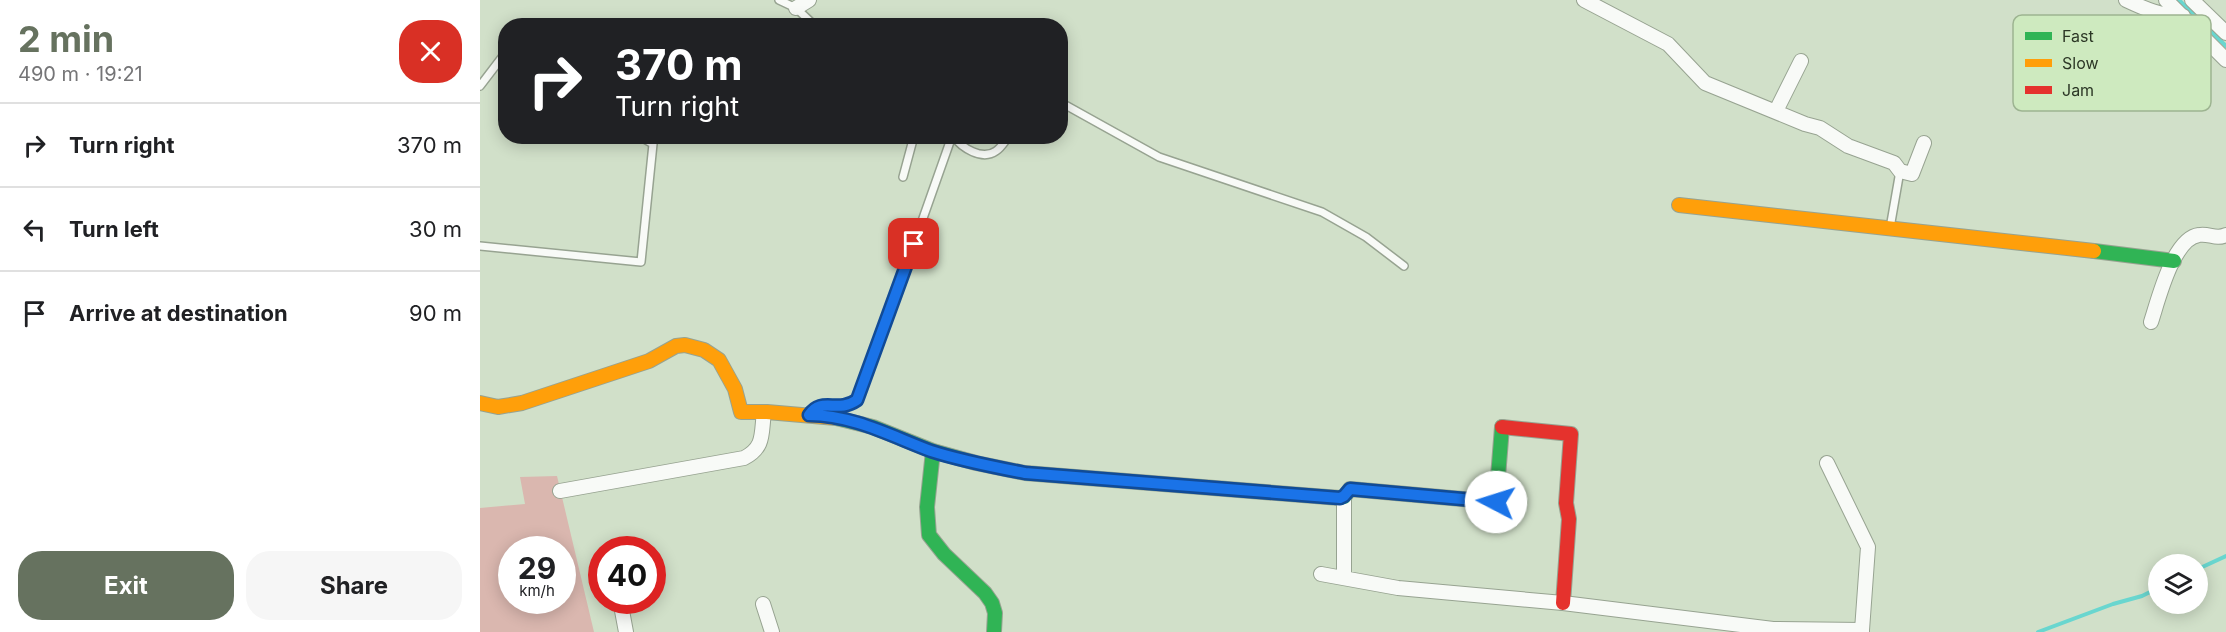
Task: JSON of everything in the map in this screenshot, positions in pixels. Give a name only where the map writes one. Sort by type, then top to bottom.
[{"type":"street","points":[[796,8],[809,0]]},
{"type":"street","points":[[1584,0],[1668,44],[1705,83],[1827,131],[1848,146],[1894,163],[1900,171],[1912,174],[1924,144]]},
{"type":"street","points":[[2126,0],[2152,13],[2162,15]]},
{"type":"street","points":[[2166,0],[2182,15]]},
{"type":"street","points":[[2192,0],[2207,15]]},
{"type":"street","points":[[2211,18],[2226,33]]},
{"type":"street","points":[[2211,45],[2226,60]]},
{"type":"street","points":[[1776,111],[1801,61]]},
{"type":"street","points":[[1679,205],[2174,261]]},
{"type":"street","points":[[2151,322],[2168,270],[2185,241],[2199,235],[2219,238],[2226,235]]},
{"type":"street","points":[[480,403],[498,407],[522,403],[649,361],[676,346],[685,345],[704,350],[718,360],[735,389],[741,412],[843,418],[976,464],[1025,473],[1344,496]]},
{"type":"street","points":[[560,491],[744,458],[754,452],[760,444],[764,412]]},
{"type":"street","points":[[1344,576],[1344,496],[1350,489],[1496,502],[1501,427],[1571,434],[1566,503],[1569,519],[1563,603]]},
{"type":"street","points":[[933,451],[928,530],[938,547],[981,587],[995,612],[994,632]]},
{"type":"street","points":[[1321,574],[1344,576],[1398,588],[1563,603],[1773,629],[1862,631],[1868,547],[1827,463]]},
{"type":"street","points":[[763,604],[772,632]]},
{"type":"street","points":[[623,614],[626,632]]},
{"type":"lane","points":[[779,0],[796,8],[807,18]]},
{"type":"lane","points":[[480,86],[498,62]]},
{"type":"lane","points":[[1068,106],[1158,157],[1322,212],[1366,237],[1404,266]]},
{"type":"lane","points":[[480,246],[641,262],[653,144]]},
{"type":"lane","points":[[903,177],[912,144]]},
{"type":"lane","points":[[809,415],[814,407],[820,405],[849,406],[861,394],[950,144]]},
{"type":"lane","points":[[961,144],[967,150],[988,154],[995,152],[1002,144]]},
{"type":"lane","points":[[1890,228],[1900,171]]},
{"type":"shaded area","points":[[557,476],[571,536],[498,536],[498,614],[576,614],[576,556],[594,632],[480,632],[480,508],[525,504],[520,477]]},
{"type":"waterway","points":[[2179,0],[2194,15]]},
{"type":"waterway","points":[[2211,31],[2226,46]]},
{"type":"waterway","points":[[2208,564],[2226,556]]},
{"type":"waterway","points":[[2038,632],[2148,593]]},
{"type":"traffic: fast","points":[[2094,251],[2174,261]]},
{"type":"traffic: fast","points":[[836,418],[873,427],[933,451],[927,507],[929,535],[944,554],[985,593],[992,603],[995,613],[994,632]]},
{"type":"traffic: fast","points":[[933,451],[1025,473],[1340,498],[1344,497],[1350,489],[1496,502],[1502,427]]},
{"type":"traffic: slow","points":[[1679,205],[2094,251]]},
{"type":"traffic: slow","points":[[480,403],[498,407],[522,403],[649,361],[676,346],[685,345],[704,350],[719,360],[735,389],[741,412],[836,418]]},
{"type":"traffic: jam","points":[[1502,427],[1571,434],[1566,503],[1569,519],[1563,603]]},
{"type":"route","points":[[914,244],[861,394],[849,406],[820,405],[814,407],[809,415],[843,418],[976,464],[1025,473],[1340,498],[1350,489],[1496,502]]}]
